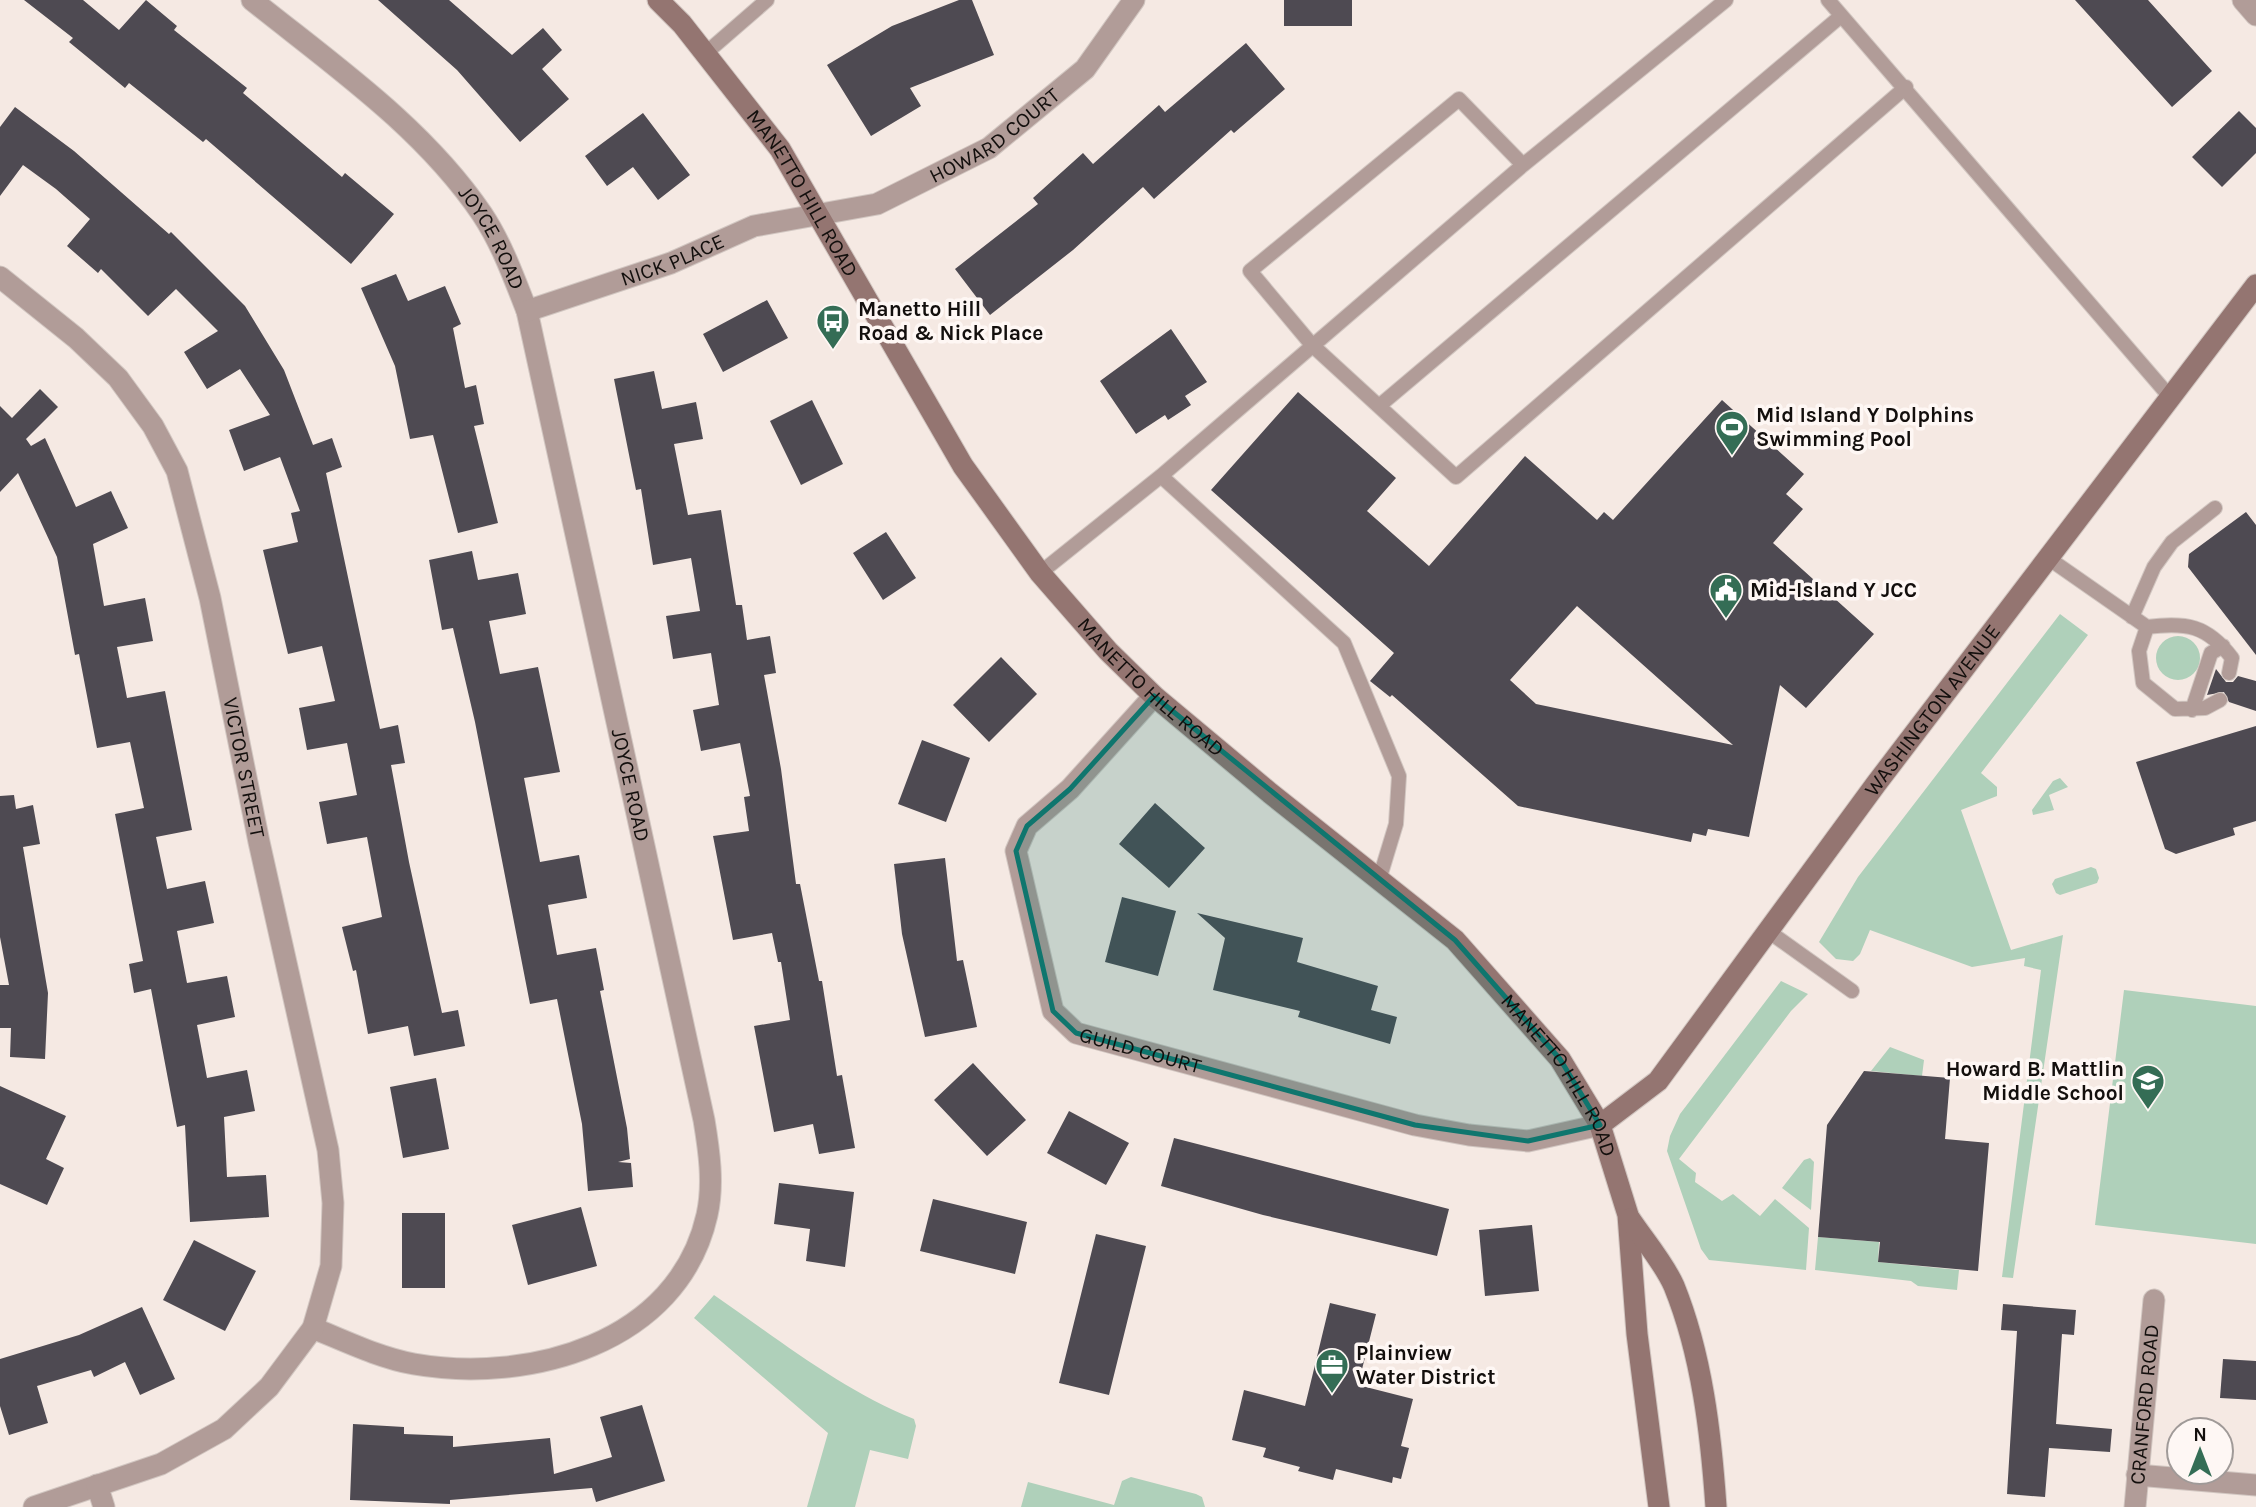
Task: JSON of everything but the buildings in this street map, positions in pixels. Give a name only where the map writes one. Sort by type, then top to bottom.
[{"type":"main road","name":"MANETTO HILL ROAD","points":[[658,0],[706,53],[780,149],[963,466],[1040,573],[1108,651],[1154,696],[1455,940],[1560,1059],[1601,1125],[1628,1215],[1637,1334],[1659,1507]]},
{"type":"main road","name":"WASHINGTON AVENUE","points":[[1601,1125],[1658,1081],[2048,558],[2256,285]]},
{"type":"main road","name":"MANETTO HILL ROAD","points":[[1628,1215],[1674,1285],[1690,1339],[1711,1434],[1716,1507]]},
{"type":"street","name":"JOYCE ROAD","points":[[252,0],[390,112],[448,170],[482,215],[508,261],[527,311],[704,1119],[710,1161],[707,1214],[692,1256],[675,1283],[651,1309],[616,1335],[561,1359],[495,1371],[412,1364],[313,1328]]},
{"type":"street","name":"HOWARD COURT","points":[[816,215],[877,204],[989,148],[1086,69],[1134,0]]},
{"type":"street","points":[[2243,0],[2256,15]]},
{"type":"street","name":"NICK PLACE","points":[[527,311],[671,263],[754,226],[816,215]]},
{"type":"street","name":"VICTOR STREET","points":[[0,277],[76,338],[117,378],[153,426],[177,471],[210,598],[259,842],[328,1150],[333,1203],[331,1266],[313,1328]]},
{"type":"street","name":"GUILD COURT","points":[[1154,696],[1070,789],[1027,826],[1016,851],[1053,1011],[1076,1033],[1415,1125],[1498,1140],[1528,1140],[1601,1125]]},
{"type":"street","name":"CRANFORD ROAD","points":[[2135,1507],[2154,1300]]},
{"type":"street","points":[[34,1507],[161,1464],[224,1429],[268,1387],[313,1328]]},
{"type":"street","points":[[2137,1475],[2256,1485]]},
{"type":"street","points":[[97,1486],[104,1507]]},
{"type":"lane","points":[[706,53],[767,0]]},
{"type":"lane","points":[[1040,573],[1161,476],[1523,165],[1726,0]]},
{"type":"lane","points":[[1828,0],[1906,87],[2170,397]]},
{"type":"lane","points":[[1379,406],[1841,16]]},
{"type":"lane","points":[[1523,165],[1459,99],[1250,271],[1312,345],[1456,477],[1906,87]]},
{"type":"lane","points":[[1161,476],[1344,643],[1399,776],[1396,824],[1379,880]]},
{"type":"lane","points":[[2132,617],[2154,567],[2172,542],[2215,508]]},
{"type":"lane","points":[[2048,558],[2147,627],[2174,623],[2205,631],[2223,646],[2232,658],[2229,673]]},
{"type":"lane","points":[[2147,627],[2139,652],[2143,683],[2175,709],[2192,710],[2221,699]]},
{"type":"lane","points":[[2192,710],[2211,653],[2223,646]]},
{"type":"lane","points":[[1768,931],[1852,991]]},
{"type":"highlighted area","points":[[1154,696],[1455,940],[1560,1059],[1600,1125],[1528,1141],[1415,1125],[1076,1033],[1053,1011],[1016,851],[1027,826],[1070,789]]},
{"type":"green space","points":[[2060,614],[2088,635],[1981,773],[1997,787],[1997,796],[1961,810],[2011,950],[2063,935],[2013,1278],[2002,1277],[2041,970],[2024,966],[2025,958],[1972,967],[1870,930],[1860,954],[1853,961],[1836,959],[1819,942],[1858,877]]},
{"type":"green space","points":[[2178,636],[2187,637],[2194,642],[2199,649],[2199,667],[2194,674],[2187,679],[2178,680],[2169,679],[2162,674],[2157,667],[2156,658],[2157,649],[2162,642],[2169,637]]},
{"type":"green space","points":[[2060,778],[2068,787],[2049,795],[2054,810],[2033,815],[2032,810],[2053,781]]},
{"type":"green space","points":[[2091,867],[2096,869],[2099,878],[2097,883],[2060,895],[2056,893],[2052,884],[2055,879]]},
{"type":"green space","points":[[1781,981],[1808,994],[1791,1011],[1679,1159],[1696,1173],[1695,1182],[1722,1201],[1733,1194],[1760,1216],[1775,1199],[1809,1228],[1806,1270],[1709,1260],[1701,1249],[1667,1151],[1670,1136],[1680,1114]]},
{"type":"green space","points":[[2124,990],[2256,1006],[2256,1244],[2095,1225]]},
{"type":"green space","points":[[1890,1047],[1924,1060],[1922,1076],[1871,1071]]},
{"type":"green space","points":[[1810,1158],[1814,1162],[1811,1210],[1782,1188],[1804,1160]]},
{"type":"green space","points":[[1818,1237],[1879,1242],[1878,1262],[1959,1270],[1957,1290],[1918,1286],[1911,1281],[1815,1270]]},
{"type":"green space","points":[[714,1295],[836,1379],[914,1419],[916,1426],[908,1459],[870,1450],[855,1507],[807,1507],[828,1433],[694,1318]]},
{"type":"green space","points":[[1131,1477],[1196,1494],[1202,1497],[1205,1507],[1021,1507],[1028,1482],[1114,1505],[1122,1481]]},
{"type":"place","name":"Manetto Hill Road & Nick Place","points":[[833,351]]},
{"type":"place","name":"Mid Island Y Dolphins Swimming Pool","points":[[1732,457]]},
{"type":"place","name":"Mid-Island Y JCC","points":[[1726,620]]},
{"type":"place","name":"Howard B. Mattlin Middle School","points":[[2148,1111]]},
{"type":"place","name":"Plainview Water District","points":[[1332,1395]]}]
